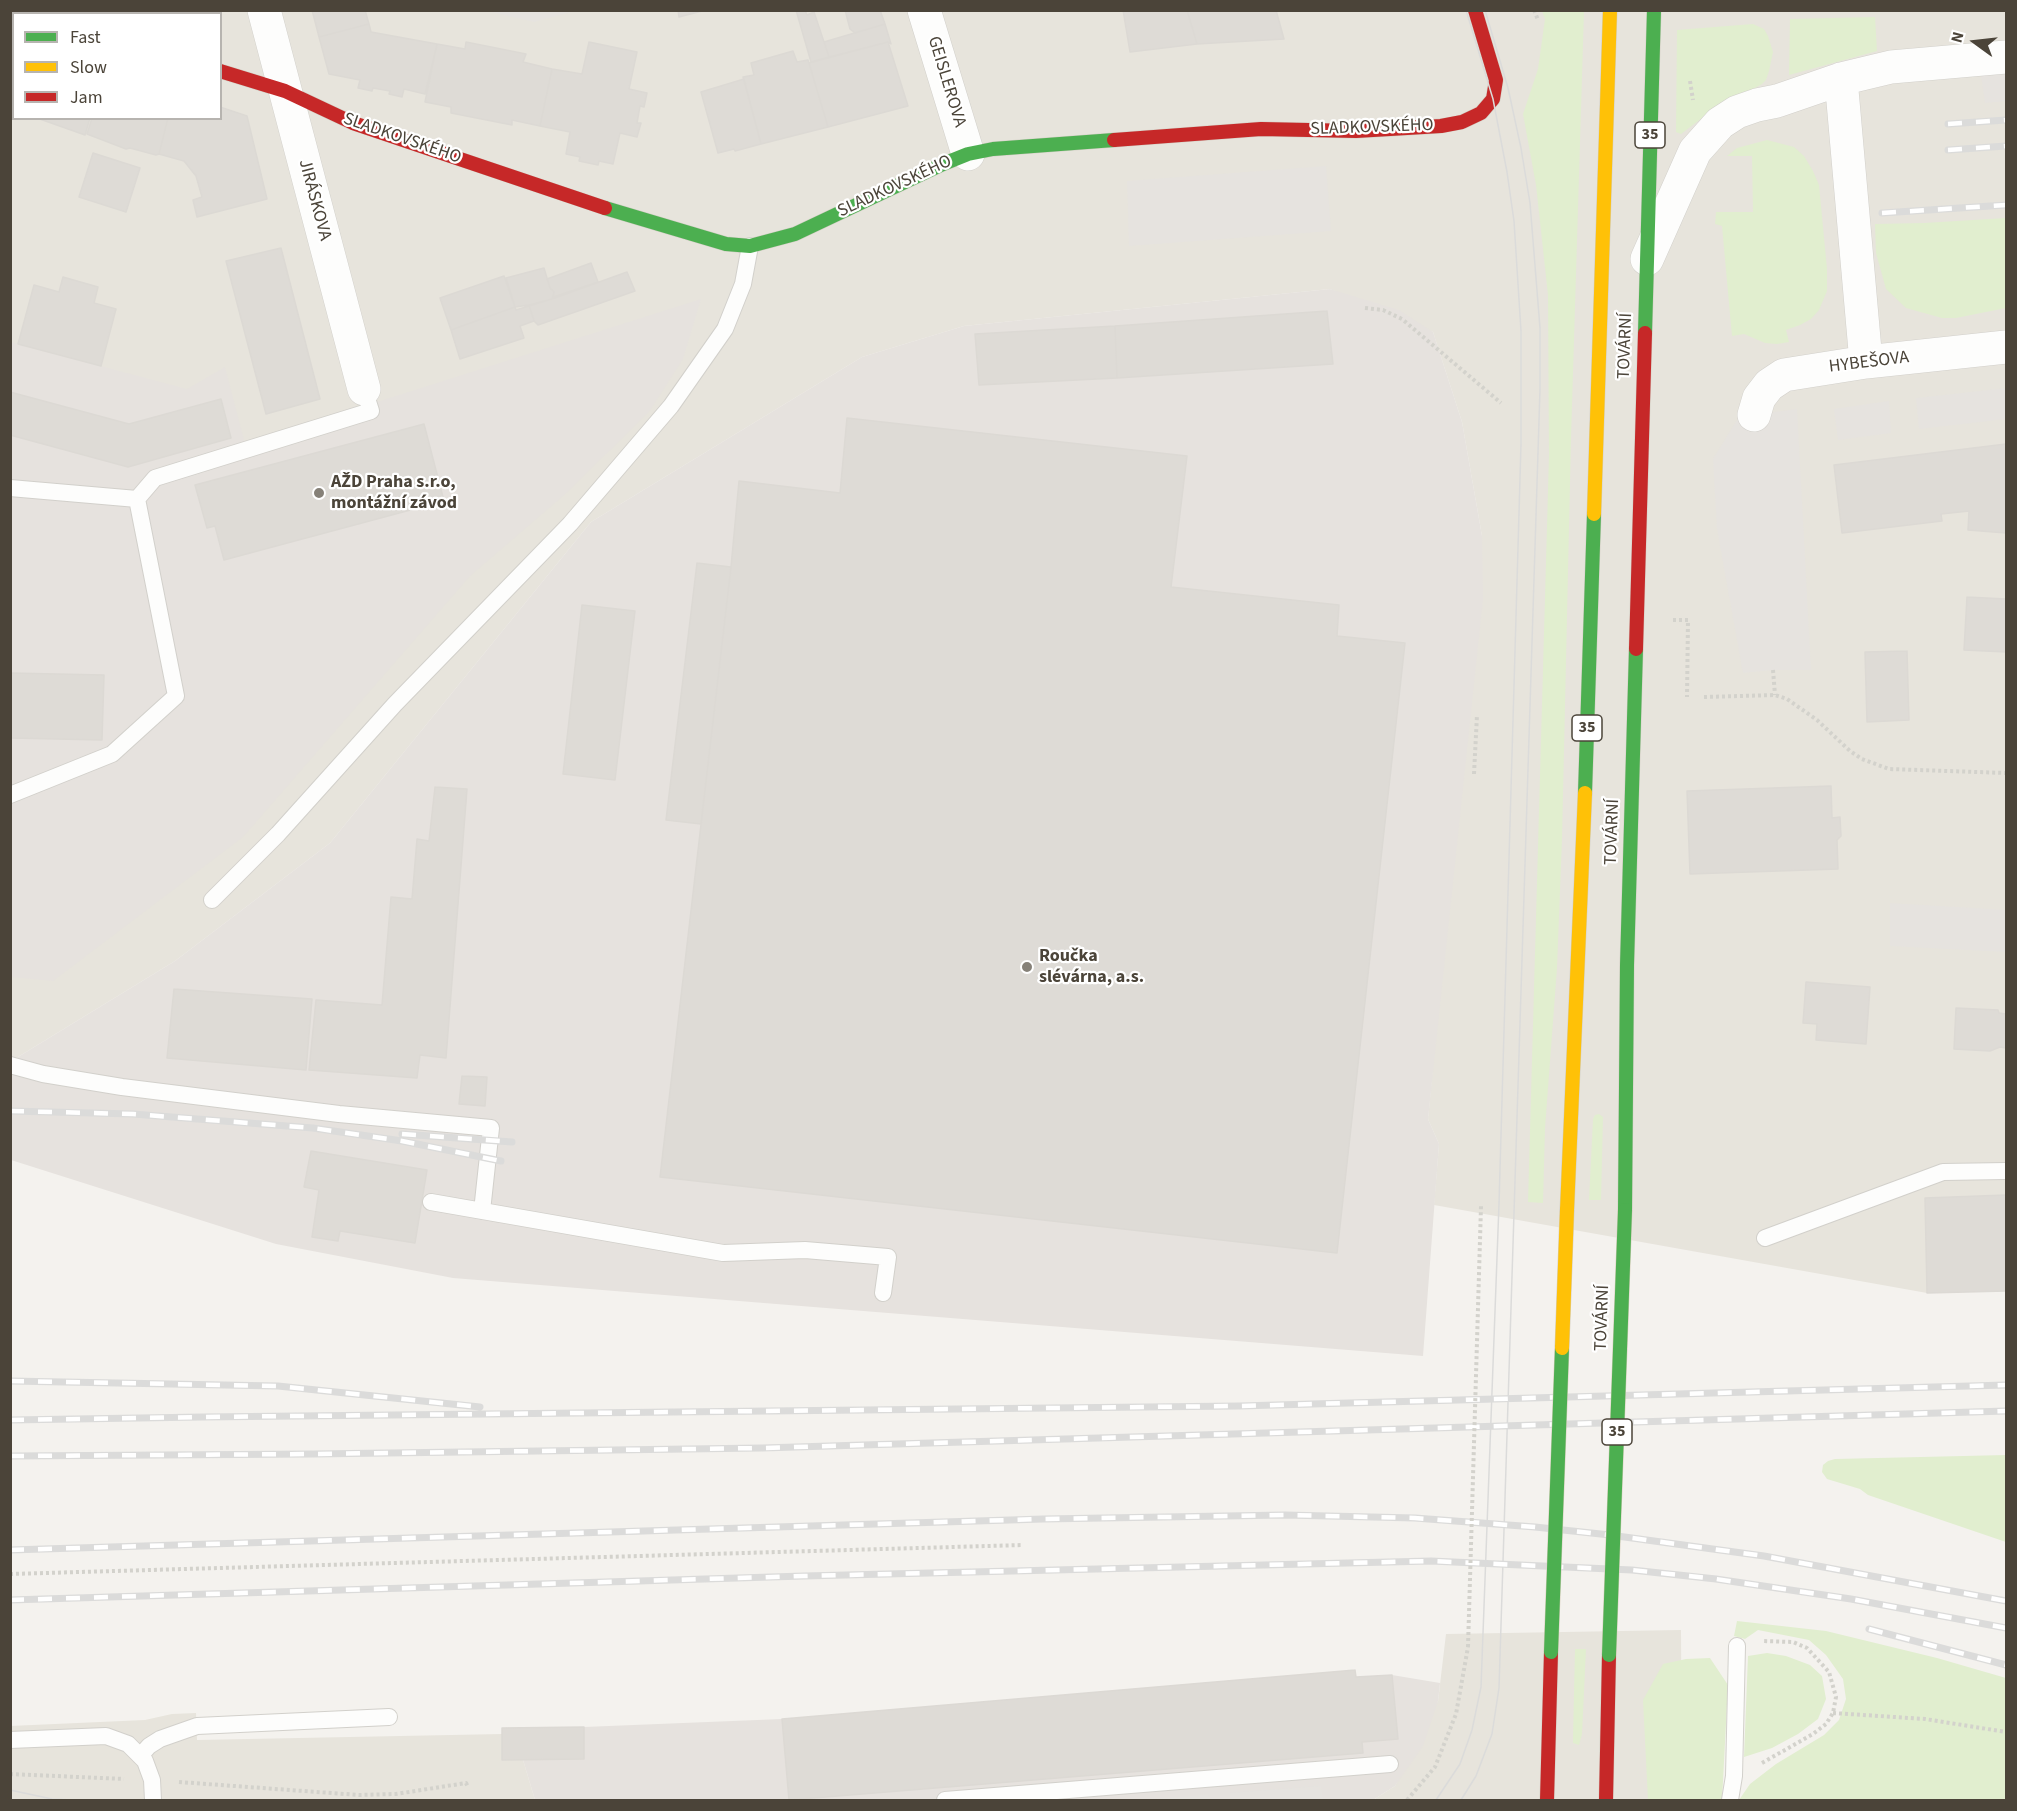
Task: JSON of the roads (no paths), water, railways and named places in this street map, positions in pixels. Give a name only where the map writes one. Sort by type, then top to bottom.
[{"type":"main road","name":"SLADKOVSKÉHO","points":[[222,72],[285,91],[353,123],[597,206],[726,244],[750,246],[795,234],[968,154],[1023,146],[1262,129],[1356,131],[1446,125],[1475,117],[1493,99],[1496,80],[1475,10]]},
{"type":"main road","name":"TOVÁRNÍ","points":[[1547,1800],[1567,1210],[1586,768],[1610,10]]},
{"type":"main road","name":"TOVÁRNÍ","points":[[1607,1757],[1625,1209],[1627,965],[1654,10]]},
{"type":"main road","name":"35","points":[[1606,1800],[1607,1757]]},
{"type":"main road","points":[[1607,1757],[1611,1800]]},
{"type":"street","name":"JIRÁSKOVA","points":[[264,10],[364,389]]},
{"type":"street","name":"GEISLEROVA","points":[[924,10],[968,154]]},
{"type":"street","points":[[1647,259],[1695,151],[1720,123],[1737,112],[1841,79],[1891,67],[2007,57]]},
{"type":"street","points":[[1841,79],[1866,362]]},
{"type":"street","name":"HYBEŠOVA","points":[[1754,415],[1759,398],[1769,385],[1784,375],[1866,362],[2007,347]]},
{"type":"lane","points":[[212,900],[278,834],[395,704],[570,524],[671,406],[725,329],[743,284],[750,246]]},
{"type":"lane","points":[[137,499],[155,478],[371,411],[364,389]]},
{"type":"lane","points":[[10,488],[137,499]]},
{"type":"lane","points":[[10,795],[112,754],[176,696],[137,499]]},
{"type":"lane","points":[[10,1065],[44,1074],[122,1087],[339,1114],[491,1128],[482,1211]]},
{"type":"lane","points":[[1765,1238],[1943,1172],[2007,1171]]},
{"type":"lane","points":[[431,1202],[723,1253],[805,1250],[888,1257],[884,1293]]},
{"type":"lane","points":[[1730,1800],[1734,1776],[1737,1646]]},
{"type":"lane","points":[[140,1756],[160,1739],[197,1726],[389,1717]]},
{"type":"lane","points":[[10,1740],[106,1736],[128,1744],[145,1761],[152,1780],[153,1800]]},
{"type":"lane","points":[[945,1800],[1390,1764]]},
{"type":"tram line","points":[[1436,1800],[1460,1764],[1472,1730],[1481,1687],[1499,1204],[1521,444],[1521,331],[1514,221],[1493,99],[1466,10]]},
{"type":"tram line","points":[[1461,1800],[1476,1776],[1492,1734],[1499,1688],[1540,389],[1540,328],[1530,203],[1508,88],[1485,10]]},
{"type":"tram line","points":[[10,1790],[52,1799],[72,1800]]},
{"type":"railway","points":[[1948,124],[2006,120]]},
{"type":"railway","points":[[1948,150],[2006,146]]},
{"type":"railway","points":[[1882,213],[2006,205]]},
{"type":"railway","points":[[10,1111],[133,1114],[313,1128],[402,1141],[501,1161]]},
{"type":"railway","points":[[402,1134],[512,1142]]},
{"type":"railway","points":[[10,1381],[278,1386],[480,1407]]},
{"type":"railway","points":[[10,1420],[1239,1406],[2006,1385]]},
{"type":"railway","points":[[10,1456],[762,1448],[2006,1411]]},
{"type":"railway","points":[[10,1550],[1043,1519],[1285,1515],[1415,1518],[1610,1535],[1764,1556],[2006,1601]]},
{"type":"railway","points":[[10,1600],[804,1576],[1431,1561],[1632,1570],[1716,1579],[1851,1599],[2006,1628]]},
{"type":"railway","points":[[1869,1629],[2006,1665]]},
{"type":"place","name":"AŽD Praha s.r.o, montážní závod","points":[[319,493]]},
{"type":"place","name":"Roučka slévárna, a.s.","points":[[1027,967]]}]
